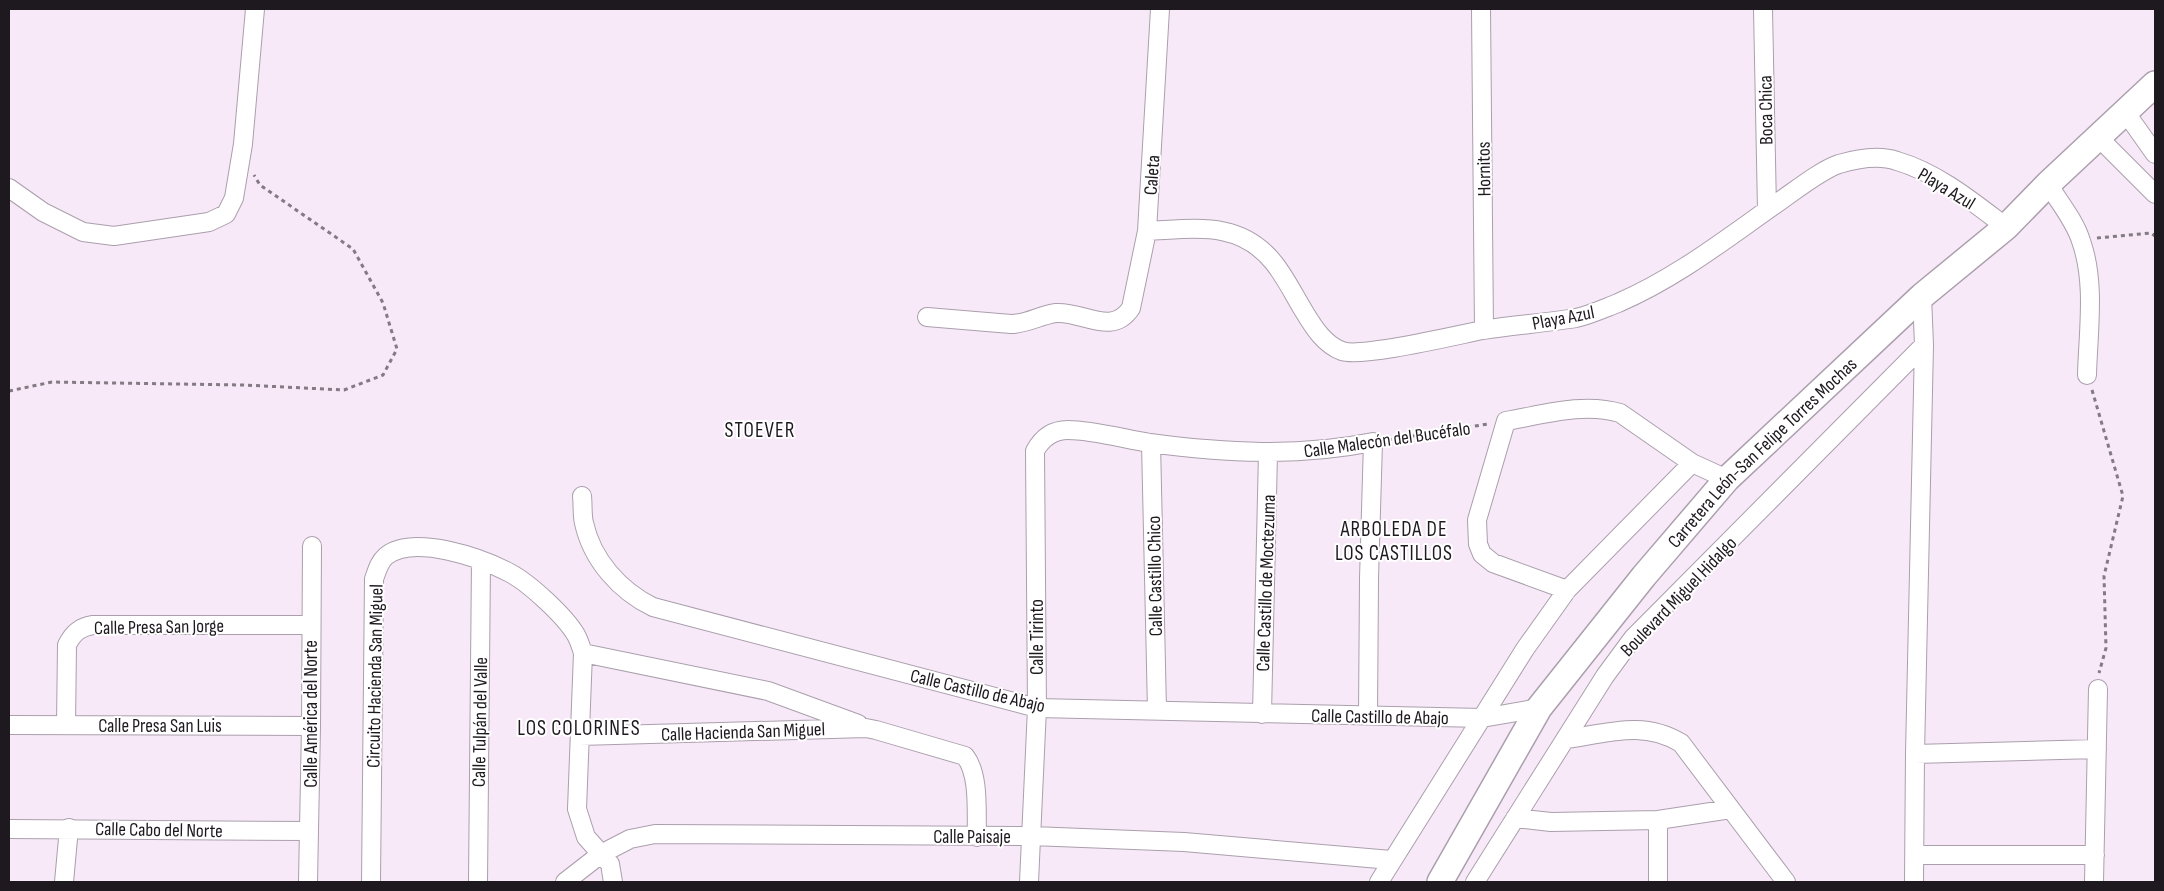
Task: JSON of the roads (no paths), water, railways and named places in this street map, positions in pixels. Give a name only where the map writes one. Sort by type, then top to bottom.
[{"type":"main road","name":"Carretera León-San Felipe Torres Mochas","points":[[1440,882],[1539,708],[1639,583],[1727,479],[1922,296],[2006,227],[2048,184],[2155,84]]},
{"type":"street","points":[[9,188],[44,212],[83,232],[114,236],[209,222],[226,214],[234,198],[243,144],[255,9]]},
{"type":"street","name":"Caleta","points":[[928,317],[1021,324],[1044,316],[1067,313],[1105,322],[1117,322],[1126,316],[1131,308],[1147,231],[1160,9]]},
{"type":"street","name":"Hornitos","points":[[1481,9],[1484,330]]},
{"type":"street","name":"Boca Chica","points":[[1764,9],[1767,210]]},
{"type":"street","points":[[2126,113],[2155,154]]},
{"type":"street","points":[[2099,138],[2155,194]]},
{"type":"street","name":"Playa Azul","points":[[1147,231],[1209,229],[1236,233],[1255,245],[1273,262],[1316,331],[1332,345],[1344,352],[1365,352],[1484,330],[1579,317],[1642,293],[1682,271],[1767,210],[1838,164],[1872,158],[1896,160],[1931,175],[1969,199],[2006,227]]},
{"type":"street","points":[[2048,184],[2081,239],[2088,272],[2087,375]]},
{"type":"street","points":[[1914,882],[1924,345],[1922,296]]},
{"type":"street","name":"Boulevard Miguel Hidalgo","points":[[1475,882],[1605,676],[1633,638],[1924,345]]},
{"type":"street","points":[[1567,590],[1493,563],[1482,554],[1478,544],[1477,520],[1506,421],[1589,408],[1606,408],[1620,413],[1692,463],[1727,479]]},
{"type":"street","name":"Calle Malecón del Bucéfalo","points":[[1034,451],[1048,435],[1068,430],[1152,443],[1268,453],[1320,450],[1373,442],[1368,716]]},
{"type":"street","name":"Calle Castillo Chico","points":[[1152,443],[1157,710]]},
{"type":"street","name":"Calle Tirinto","points":[[1029,882],[1036,708],[1034,451]]},
{"type":"street","name":"Calle Castillo de Moctezuma","points":[[1262,714],[1268,453]]},
{"type":"street","points":[[1378,882],[1525,649],[1567,590],[1692,463]]},
{"type":"street","name":"Calle Castillo de Abajo","points":[[582,496],[584,522],[590,543],[600,560],[626,590],[638,600],[653,607],[1036,708],[1482,718],[1539,708]]},
{"type":"street","name":"Calle América del Norte","points":[[308,882],[312,726],[310,625],[312,546]]},
{"type":"street","name":"Circuito Hacienda San Miguel","points":[[371,882],[374,579],[380,563],[387,556],[403,548],[427,548],[458,553],[510,573],[534,590],[576,634],[583,652]]},
{"type":"street","name":"Calle Tulpán del Valle","points":[[478,882],[481,561]]},
{"type":"street","name":"Calle Presa San Jorge","points":[[66,725],[67,646],[71,637],[78,630],[86,626],[310,625]]},
{"type":"street","points":[[613,882],[610,864],[596,858],[586,837],[577,809],[583,652],[768,691],[871,729],[965,756],[974,773],[977,836]]},
{"type":"street","points":[[2094,882],[2098,689]]},
{"type":"street","name":"Calle Presa San Luis","points":[[9,725],[312,726]]},
{"type":"street","name":"Calle Hacienda San Miguel","points":[[580,736],[871,729]]},
{"type":"street","points":[[1567,739],[1640,730],[1655,730],[1681,743],[1786,882]]},
{"type":"street","points":[[1915,754],[2097,749]]},
{"type":"street","points":[[1515,818],[1551,822],[1658,820],[1731,809]]},
{"type":"street","points":[[1658,820],[1658,882]]},
{"type":"street","points":[[64,882],[69,828]]},
{"type":"street","name":"Calle Cabo del Norte","points":[[9,829],[309,831]]},
{"type":"street","name":"Calle Paisaje","points":[[565,882],[596,858],[630,838],[655,834],[1032,836],[1184,842],[1392,860]]},
{"type":"street","points":[[1915,855],[2095,855]]},
{"type":"district","name":"STOEVER","points":[[760,430]]},
{"type":"district","name":"ARBOLEDA DE LOS CASTILLOS","points":[[1394,541]]},
{"type":"district","name":"LOS COLORINES","points":[[579,728]]}]
